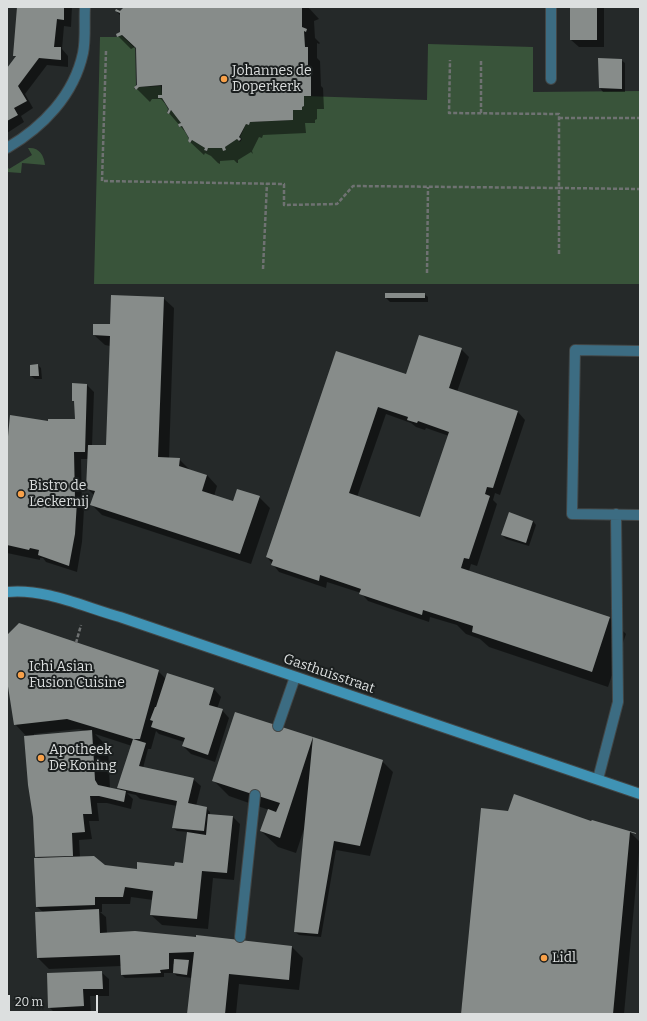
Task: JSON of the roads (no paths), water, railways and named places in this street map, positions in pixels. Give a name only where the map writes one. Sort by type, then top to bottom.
[{"type":"street","points":[[7,148],[42,124],[59,104],[75,78],[83,52],[85,7]]},
{"type":"street","points":[[551,7],[551,79]]},
{"type":"street","points":[[640,351],[575,350],[572,514],[640,515]]},
{"type":"street","points":[[598,779],[618,702],[616,514]]},
{"type":"street","name":"Gasthuisstraat","points":[[7,592],[20,590],[58,598],[120,617],[640,794]]},
{"type":"street","points":[[278,726],[295,677]]},
{"type":"street","points":[[240,937],[255,795]]},
{"type":"place","name":"Johannes de Doperkerk","points":[[224,79]]},
{"type":"place","name":"Bistro de Leckernij","points":[[21,494]]},
{"type":"place","name":"Ichi Asian Fusion Cuisine","points":[[21,675]]},
{"type":"place","name":"Apotheek De Koning","points":[[41,758]]},
{"type":"place","name":"Lidl","points":[[544,958]]}]
